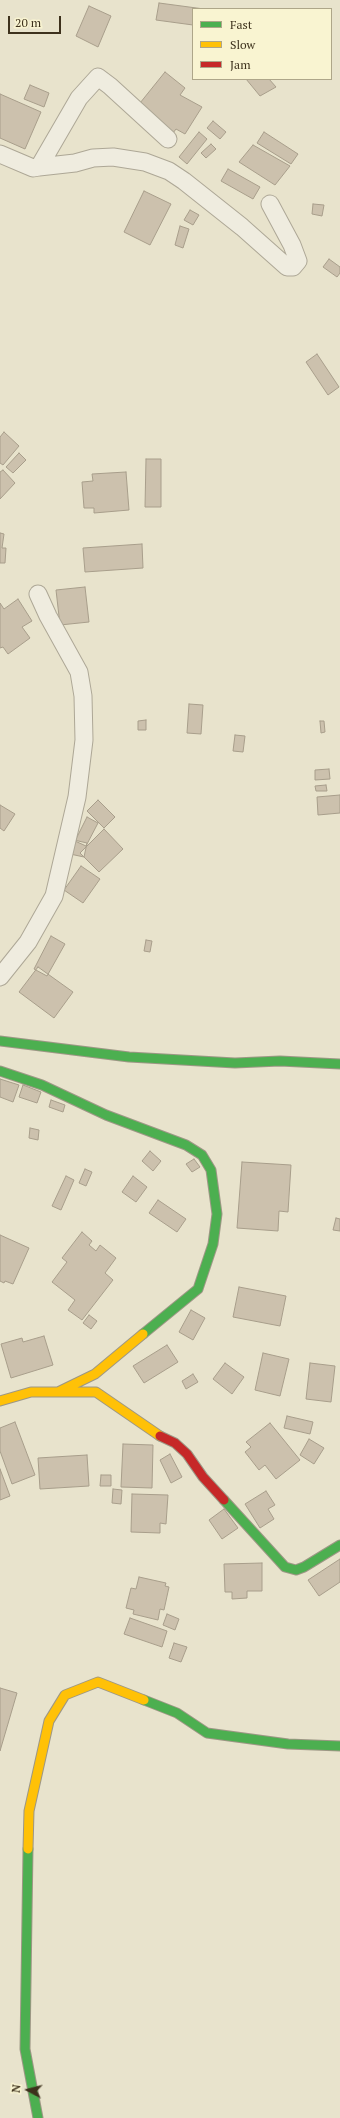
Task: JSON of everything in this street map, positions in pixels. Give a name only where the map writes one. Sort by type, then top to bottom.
[{"type":"street","points":[[39,167],[78,98],[98,77],[110,86],[168,139]]},
{"type":"street","points":[[0,154],[33,168],[75,163],[93,158],[113,157],[145,162],[169,171],[242,227],[287,267],[293,267],[298,261],[292,245],[270,204]]},
{"type":"street","points":[[0,977],[28,942],[54,896],[77,797],[84,740],[83,696],[80,672],[48,616],[38,594]]},
{"type":"street","points":[[0,1041],[129,1056],[235,1063],[280,1061],[340,1064]]},
{"type":"street","points":[[0,1071],[42,1085],[106,1115],[186,1145],[202,1156],[211,1170],[217,1214],[213,1244],[198,1289],[95,1374],[58,1392]]},
{"type":"street","points":[[0,1401],[31,1392],[96,1392],[153,1433],[175,1443],[187,1454],[203,1477],[276,1559],[285,1567],[296,1570],[304,1567],[340,1545]]},
{"type":"street","points":[[38,2118],[25,2049],[25,1958],[29,1811],[49,1721],[65,1695],[98,1682],[177,1712],[207,1733],[288,1744],[340,1746]]},
{"type":"building","points":[[159,3],[196,8],[192,8],[192,25],[156,20]]},
{"type":"building","points":[[89,6],[111,16],[98,47],[76,36]]},
{"type":"building","points":[[165,72],[185,88],[180,95],[202,107],[185,134],[176,129],[173,133],[152,118],[154,115],[140,103]]},
{"type":"building","points":[[247,80],[270,80],[276,87],[260,96]]},
{"type":"building","points":[[30,85],[49,93],[44,107],[24,99]]},
{"type":"building","points":[[0,94],[41,112],[25,149],[0,138]]},
{"type":"building","points":[[213,121],[226,132],[220,139],[207,128]]},
{"type":"building","points":[[199,132],[207,139],[187,164],[179,157]]},
{"type":"building","points":[[264,132],[298,154],[291,164],[257,143]]},
{"type":"building","points":[[211,144],[216,149],[206,158],[201,153]]},
{"type":"building","points":[[253,145],[290,166],[275,185],[239,162]]},
{"type":"building","points":[[228,169],[260,187],[253,199],[221,181]]},
{"type":"building","points":[[144,191],[171,204],[150,245],[124,232]]},
{"type":"building","points":[[313,204],[324,205],[322,216],[312,214]]},
{"type":"building","points":[[190,210],[199,215],[193,225],[184,220]]},
{"type":"building","points":[[180,226],[189,229],[183,248],[175,245]]},
{"type":"building","points":[[329,259],[340,267],[340,273],[337,277],[323,267]]},
{"type":"building","points":[[317,354],[339,387],[328,395],[306,362]]},
{"type":"building","points":[[4,432],[19,446],[3,465],[0,463],[0,437]]},
{"type":"building","points":[[19,453],[26,460],[13,473],[6,467]]},
{"type":"building","points":[[146,459],[161,459],[161,507],[145,507]]},
{"type":"building","points":[[3,470],[15,483],[0,499],[0,472]]},
{"type":"building","points":[[126,472],[129,510],[94,513],[94,508],[84,508],[82,482],[93,481],[92,474]]},
{"type":"building","points":[[0,533],[4,534],[2,548],[6,548],[5,563],[0,563]]},
{"type":"building","points":[[142,544],[143,568],[85,572],[83,548]]},
{"type":"building","points":[[85,587],[89,622],[60,625],[56,590]]},
{"type":"building","points":[[18,599],[32,621],[22,627],[30,638],[8,654],[3,647],[0,648],[0,603],[4,609]]},
{"type":"building","points":[[189,704],[203,705],[201,734],[187,733]]},
{"type":"building","points":[[146,720],[146,730],[138,730],[138,721]]},
{"type":"building","points":[[320,721],[324,721],[325,732],[321,733]]},
{"type":"building","points":[[235,735],[245,736],[243,752],[233,751]]},
{"type":"building","points":[[329,769],[330,779],[315,780],[315,770]]},
{"type":"building","points":[[326,785],[327,791],[316,791],[315,786]]},
{"type":"building","points":[[340,795],[340,813],[318,815],[317,797]]},
{"type":"building","points":[[98,800],[115,817],[104,828],[87,811]]},
{"type":"building","points":[[0,805],[15,814],[4,831],[0,828]]},
{"type":"building","points":[[87,817],[98,823],[86,846],[75,841]]},
{"type":"building","points":[[104,829],[123,849],[99,872],[80,853]]},
{"type":"building","points":[[74,840],[87,843],[84,857],[70,854]]},
{"type":"building","points":[[81,866],[100,879],[83,903],[64,890]]},
{"type":"building","points":[[51,936],[65,944],[47,976],[34,969]]},
{"type":"building","points":[[146,940],[152,941],[150,952],[144,951]]},
{"type":"building","points":[[38,967],[73,992],[54,1018],[19,992]]},
{"type":"building","points":[[0,1079],[19,1085],[13,1102],[0,1097]]},
{"type":"building","points":[[23,1085],[41,1092],[37,1103],[19,1097]]},
{"type":"building","points":[[51,1100],[65,1105],[63,1112],[49,1107]]},
{"type":"building","points":[[30,1128],[39,1130],[38,1140],[29,1138]]},
{"type":"building","points":[[150,1151],[161,1161],[153,1171],[142,1161]]},
{"type":"building","points":[[194,1159],[200,1167],[192,1172],[186,1164]]},
{"type":"building","points":[[242,1162],[291,1165],[288,1212],[279,1211],[278,1231],[237,1228]]},
{"type":"building","points":[[85,1169],[92,1172],[86,1186],[79,1183]]},
{"type":"building","points":[[66,1176],[74,1180],[61,1210],[52,1206]]},
{"type":"building","points":[[133,1176],[147,1187],[136,1202],[122,1192]]},
{"type":"building","points":[[158,1200],[186,1219],[177,1232],[149,1213]]},
{"type":"building","points":[[336,1218],[340,1219],[340,1231],[333,1230]]},
{"type":"building","points":[[82,1232],[92,1241],[89,1245],[96,1251],[100,1245],[116,1258],[105,1273],[113,1280],[82,1320],[68,1310],[75,1300],[52,1282],[67,1262],[62,1258]]},
{"type":"building","points":[[0,1235],[29,1248],[13,1284],[0,1281]]},
{"type":"building","points":[[239,1287],[286,1296],[280,1326],[233,1317]]},
{"type":"building","points":[[191,1310],[205,1318],[193,1340],[179,1332]]},
{"type":"building","points":[[89,1315],[97,1321],[91,1329],[83,1323]]},
{"type":"building","points":[[44,1336],[53,1365],[11,1378],[1,1344],[22,1338],[23,1342]]},
{"type":"building","points":[[167,1345],[178,1362],[144,1383],[133,1366]]},
{"type":"building","points":[[263,1353],[289,1359],[280,1396],[255,1390]]},
{"type":"building","points":[[225,1363],[244,1377],[232,1394],[213,1379]]},
{"type":"building","points":[[310,1363],[335,1366],[331,1402],[306,1399]]},
{"type":"building","points":[[193,1374],[198,1382],[186,1389],[182,1381]]},
{"type":"building","points":[[287,1416],[313,1422],[310,1434],[284,1428]]},
{"type":"building","points":[[15,1422],[35,1475],[12,1484],[0,1451],[0,1428]]},
{"type":"building","points":[[270,1423],[300,1460],[276,1479],[265,1465],[259,1470],[245,1452],[251,1447],[246,1442]]},
{"type":"building","points":[[309,1439],[324,1448],[314,1464],[300,1455]]},
{"type":"building","points":[[123,1444],[153,1445],[152,1488],[121,1487]]},
{"type":"building","points":[[170,1454],[182,1477],[171,1483],[160,1460]]},
{"type":"building","points":[[87,1455],[89,1486],[40,1489],[38,1458]]},
{"type":"building","points":[[0,1469],[10,1496],[0,1500]]},
{"type":"building","points":[[101,1475],[111,1475],[111,1486],[100,1486]]},
{"type":"building","points":[[113,1489],[122,1490],[121,1504],[112,1503]]},
{"type":"building","points":[[266,1491],[275,1505],[268,1509],[274,1519],[260,1528],[245,1504]]},
{"type":"building","points":[[132,1494],[168,1495],[166,1524],[160,1523],[160,1533],[131,1532]]},
{"type":"building","points":[[224,1509],[238,1528],[222,1539],[209,1520]]},
{"type":"building","points":[[340,1559],[340,1582],[319,1596],[308,1580]]},
{"type":"building","points":[[262,1563],[262,1591],[247,1591],[247,1598],[232,1599],[232,1592],[225,1592],[224,1564]]},
{"type":"building","points":[[139,1577],[166,1583],[165,1586],[169,1587],[164,1610],[160,1609],[158,1620],[133,1614],[134,1610],[126,1608],[131,1588],[136,1589]]},
{"type":"building","points":[[167,1614],[179,1619],[175,1630],[163,1625]]},
{"type":"building","points":[[130,1618],[167,1631],[162,1647],[124,1634]]},
{"type":"building","points":[[174,1643],[187,1647],[181,1662],[169,1658]]},
{"type":"building","points":[[0,1688],[17,1693],[0,1751]]},
{"type":"traffic: fast","points":[[0,1041],[129,1057],[235,1063],[280,1061],[340,1064]]},
{"type":"traffic: fast","points":[[0,1071],[42,1085],[106,1115],[186,1145],[202,1155],[211,1170],[217,1214],[213,1244],[198,1289],[143,1334]]},
{"type":"traffic: fast","points":[[224,1500],[285,1567],[296,1570],[304,1567],[340,1545]]},
{"type":"traffic: fast","points":[[144,1700],[177,1713],[207,1733],[288,1744],[340,1746]]},
{"type":"traffic: fast","points":[[28,1849],[25,2049],[38,2118]]},
{"type":"traffic: slow","points":[[58,1392],[95,1374],[143,1334]]},
{"type":"traffic: slow","points":[[0,1401],[31,1392],[96,1392],[160,1436]]},
{"type":"traffic: slow","points":[[28,1849],[29,1811],[49,1721],[65,1695],[98,1682],[144,1700]]},
{"type":"traffic: jam","points":[[160,1436],[175,1443],[187,1454],[203,1477],[224,1500]]}]
